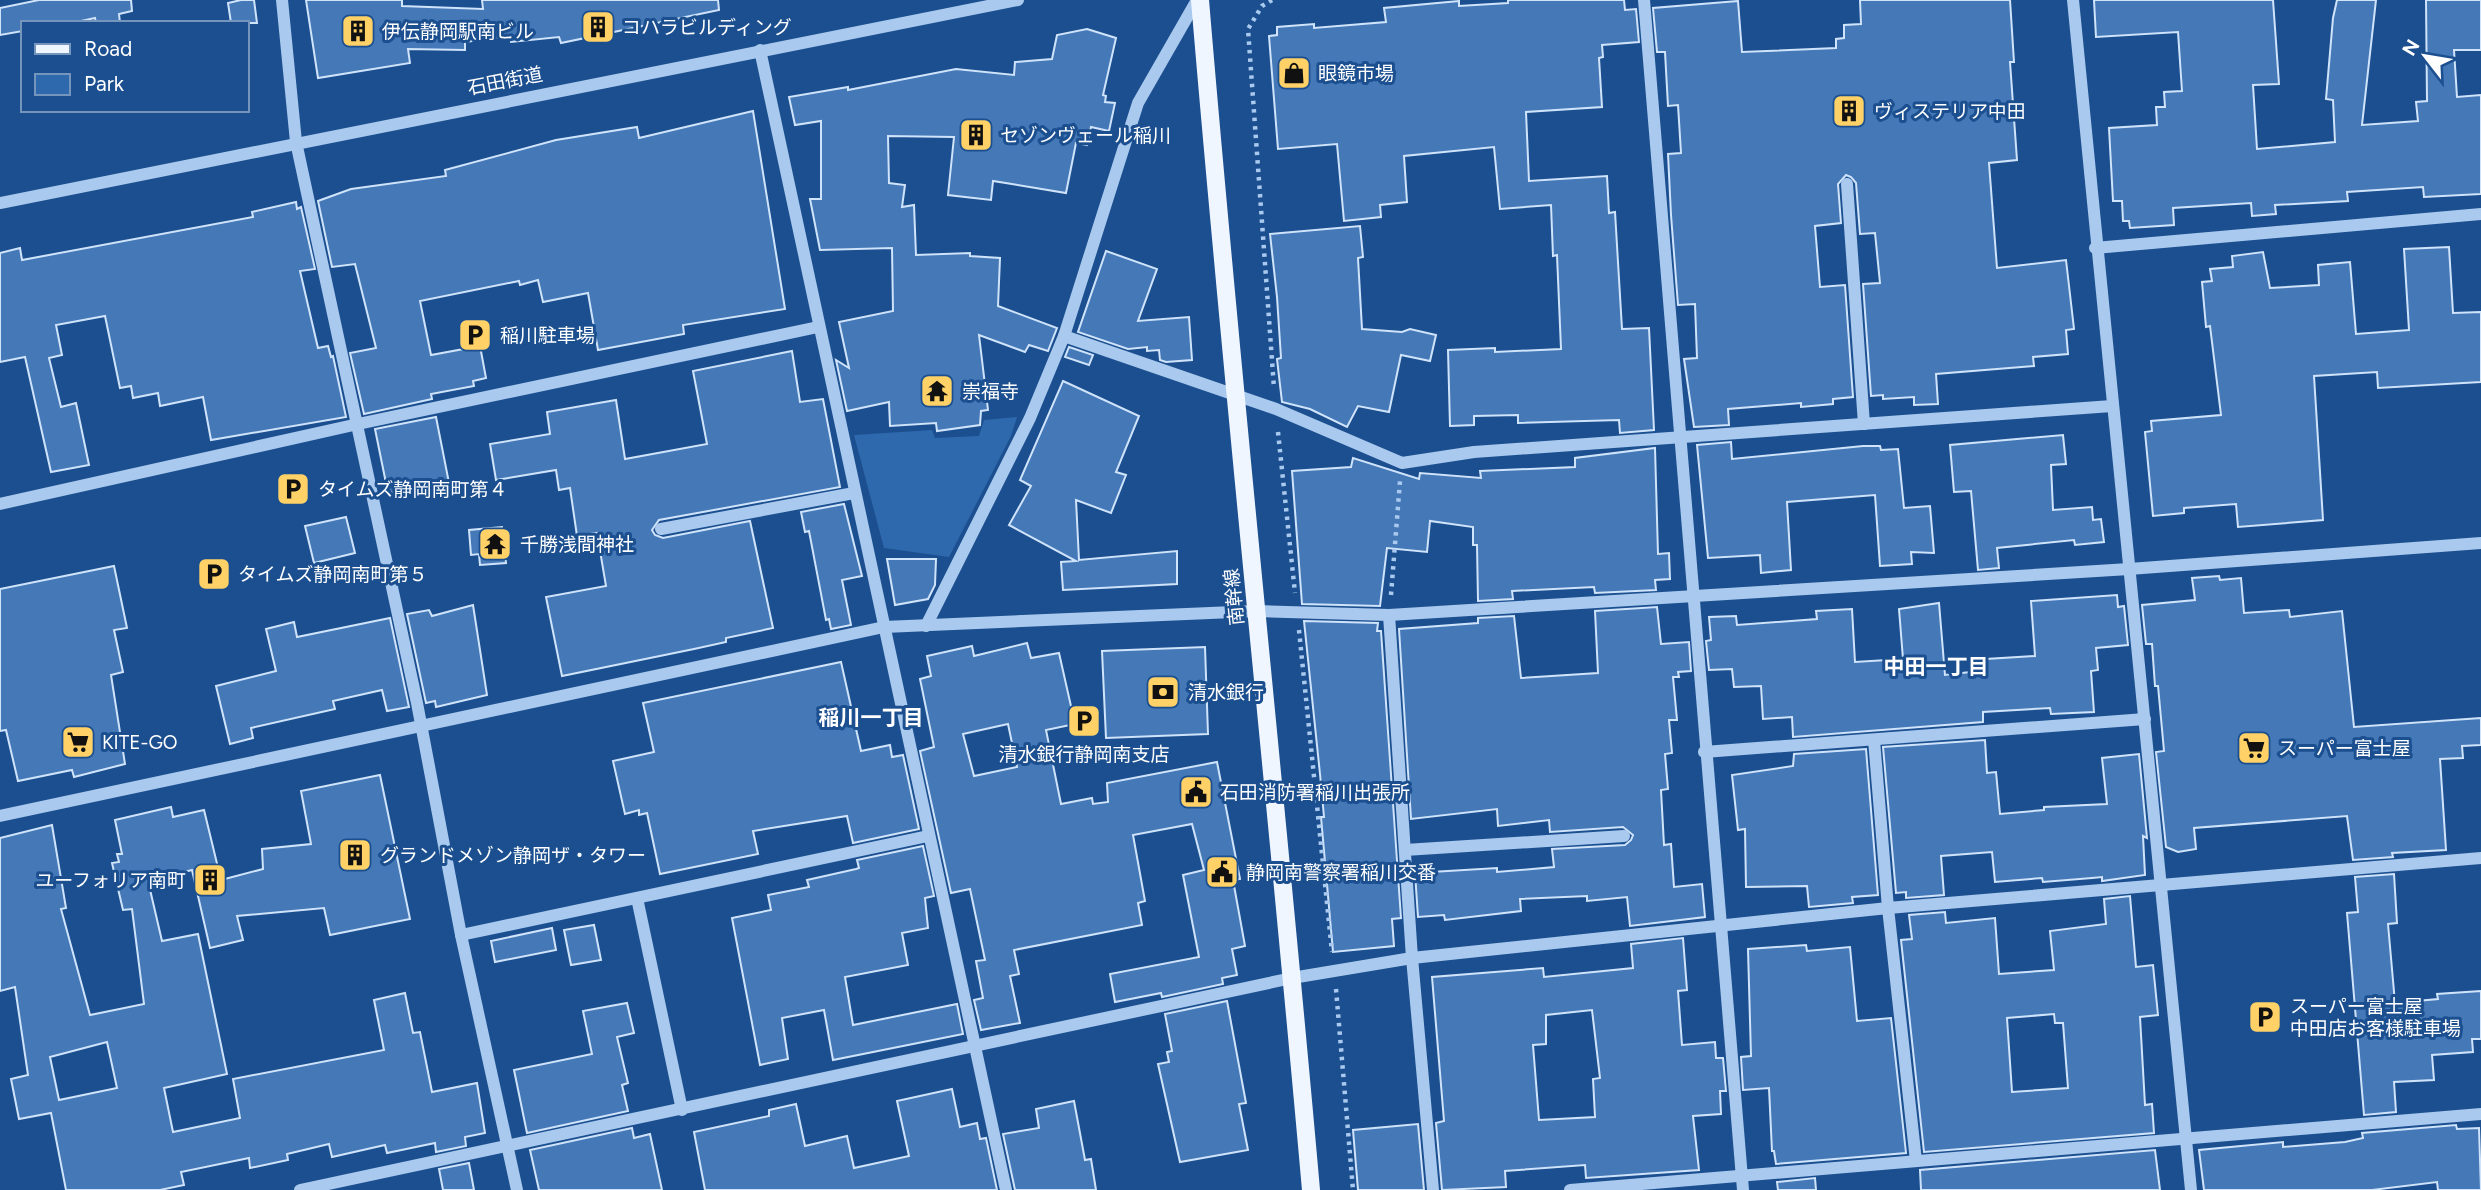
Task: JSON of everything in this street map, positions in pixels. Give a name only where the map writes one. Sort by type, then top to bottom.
[{"type":"main road","name":"南幹線","points":[[1198,0],[1233,394],[1257,611],[1311,1190]]},
{"type":"street","points":[[282,0],[296,142],[422,724],[461,935],[517,1190]]},
{"type":"street","name":"石田街道","points":[[0,203],[760,50],[961,5],[1018,0]]},
{"type":"street","points":[[926,626],[1030,418],[1064,336],[1138,103],[1198,0]]},
{"type":"street","points":[[1644,0],[1742,1190]]},
{"type":"street","points":[[2073,0],[2095,247],[2191,1190]]},
{"type":"street","points":[[760,50],[1006,1190]]},
{"type":"street","points":[[1847,184],[1864,424]]},
{"type":"street","points":[[2095,247],[2481,214]]},
{"type":"street","points":[[0,504],[358,424],[818,327]]},
{"type":"street","points":[[1064,336],[1233,394],[1402,463],[1474,452],[2112,406]]},
{"type":"street","points":[[661,529],[855,493]]},
{"type":"street","points":[[0,816],[884,627],[1257,611],[1389,615],[1692,598],[2481,543]]},
{"type":"street","points":[[1389,615],[1412,958],[1433,1190]]},
{"type":"street","points":[[1704,752],[2145,719]]},
{"type":"street","points":[[1874,740],[1888,908],[1916,1161]]},
{"type":"street","points":[[461,935],[928,836]]},
{"type":"street","points":[[1405,850],[1624,836]]},
{"type":"street","points":[[300,1190],[1292,978],[1412,958],[1720,928],[1888,908],[2481,858]]},
{"type":"street","points":[[637,898],[682,1110]]},
{"type":"street","points":[[1570,1190],[2481,1114]]},
{"type":"path","points":[[1389,615],[1402,463]]},
{"type":"green space","points":[[1017,417],[1011,436],[949,557],[884,548],[854,435],[932,430],[935,438],[979,436],[984,420]]},
{"type":"building","points":[[39,0],[131,0],[132,11],[119,14],[120,21],[96,21],[95,18],[81,21],[21,21],[21,31],[0,35],[0,8]]},
{"type":"building","points":[[254,0],[257,23],[231,21],[228,3]]},
{"type":"building","points":[[306,0],[402,0],[402,6],[483,9],[482,0],[718,0],[719,10],[561,43],[559,37],[511,42],[510,36],[465,42],[465,50],[408,49],[410,63],[318,78]]},
{"type":"building","points":[[1508,0],[1624,0],[1625,10],[1636,9],[1639,42],[1602,45],[1603,57],[1599,58],[1602,107],[1526,112],[1529,181],[1607,176],[1609,213],[1615,212],[1622,329],[1649,328],[1654,430],[1620,433],[1619,420],[1518,423],[1518,415],[1474,416],[1474,425],[1450,426],[1448,350],[1495,348],[1495,352],[1561,349],[1557,255],[1553,256],[1551,205],[1500,209],[1494,147],[1404,156],[1407,202],[1380,205],[1381,217],[1344,221],[1337,144],[1278,149],[1269,36],[1277,35],[1277,27],[1314,24],[1314,28],[1386,22],[1384,8],[1459,1],[1459,6],[1508,3]]},
{"type":"building","points":[[1860,0],[2010,0],[2014,62],[2010,62],[2017,160],[1989,163],[1997,268],[2066,260],[2074,329],[2066,330],[2068,354],[2033,357],[2034,366],[1936,374],[1938,404],[1914,405],[1914,397],[1883,399],[1883,395],[1871,396],[1863,284],[1880,283],[1875,233],[1860,234],[1856,183],[1846,175],[1838,184],[1841,223],[1815,226],[1820,287],[1845,285],[1853,397],[1833,399],[1833,404],[1801,407],[1801,403],[1728,409],[1729,425],[1694,427],[1684,359],[1697,358],[1695,304],[1678,305],[1671,215],[1668,154],[1681,153],[1678,105],[1668,106],[1665,52],[1657,52],[1653,8],[1738,1],[1742,52],[1836,48],[1836,39],[1844,38],[1844,25],[1861,24]]},
{"type":"building","points":[[2094,0],[2273,0],[2279,84],[2253,85],[2257,149],[2335,142],[2333,100],[2326,99],[2337,0],[2376,0],[2362,125],[2418,121],[2416,102],[2427,101],[2426,0],[2481,0],[2481,50],[2454,50],[2457,97],[2481,95],[2481,194],[2424,197],[2423,187],[2347,192],[2348,201],[2275,205],[2276,214],[2252,216],[2251,203],[2173,208],[2174,225],[2130,228],[2129,221],[2123,221],[2122,201],[2113,201],[2109,128],[2157,125],[2156,107],[2165,107],[2164,92],[2182,91],[2178,32],[2096,37]]},
{"type":"building","points":[[1087,29],[1116,38],[1103,95],[1106,96],[1105,102],[1115,103],[1109,131],[1091,127],[1087,145],[1076,143],[1066,193],[993,181],[991,200],[948,195],[954,137],[888,136],[889,183],[905,185],[902,207],[914,205],[916,255],[970,253],[970,256],[1000,258],[998,306],[1057,328],[1048,351],[1029,345],[1025,352],[979,335],[988,410],[981,411],[980,425],[937,431],[936,423],[890,426],[889,402],[847,411],[836,360],[849,368],[839,322],[893,311],[892,248],[820,250],[810,199],[821,199],[821,121],[795,125],[789,97],[848,87],[848,90],[956,69],[1014,75],[1015,62],[1052,59],[1057,35]]},
{"type":"building","points":[[753,111],[785,309],[683,325],[684,334],[598,350],[588,293],[543,302],[538,280],[520,285],[519,281],[420,301],[431,355],[480,346],[486,378],[473,381],[474,386],[431,394],[432,399],[364,414],[350,353],[376,348],[355,264],[332,267],[318,201],[351,189],[446,176],[445,170],[556,140],[637,127],[639,138]]},
{"type":"building","points":[[296,202],[297,209],[301,207],[315,269],[300,271],[318,348],[328,346],[331,357],[333,356],[346,417],[211,440],[203,397],[160,406],[158,393],[133,398],[131,386],[120,388],[105,316],[56,325],[62,355],[49,358],[61,407],[76,403],[89,465],[51,472],[25,357],[0,362],[0,253],[20,248],[22,260],[253,217],[252,212]]},
{"type":"building","points":[[1360,226],[1363,257],[1358,258],[1362,329],[1402,332],[1410,329],[1436,335],[1430,361],[1401,355],[1389,412],[1358,406],[1347,427],[1310,409],[1282,402],[1277,359],[1281,358],[1277,297],[1270,234]]},
{"type":"building","points":[[2449,247],[2453,313],[2481,312],[2481,382],[2378,388],[2377,372],[2314,376],[2323,520],[2238,527],[2236,504],[2184,508],[2184,513],[2153,516],[2145,432],[2152,431],[2151,421],[2221,415],[2210,326],[2206,327],[2202,282],[2212,281],[2210,269],[2233,267],[2232,256],[2263,252],[2270,288],[2319,285],[2318,265],[2350,262],[2356,334],[2409,330],[2404,249]]},
{"type":"building","points":[[1106,251],[1157,269],[1138,321],[1189,317],[1192,360],[1166,362],[1160,360],[1159,350],[1147,351],[1147,347],[1128,349],[1078,332]]},
{"type":"building","points":[[1069,347],[1093,355],[1089,365],[1065,357]]},
{"type":"building","points":[[792,351],[800,402],[823,399],[840,487],[659,520],[652,530],[655,535],[663,538],[750,521],[773,628],[726,638],[726,642],[562,676],[546,597],[606,586],[597,533],[577,536],[570,488],[559,490],[556,470],[496,480],[490,444],[550,434],[547,412],[616,400],[625,459],[707,444],[693,371]]},
{"type":"building","points":[[1063,381],[1139,416],[1116,472],[1126,475],[1111,513],[1076,500],[1079,560],[1177,551],[1177,584],[1063,590],[1061,562],[1076,561],[1009,525],[1031,486],[1020,480]]},
{"type":"building","points":[[436,417],[450,488],[420,495],[419,487],[388,493],[375,429]]},
{"type":"building","points":[[2063,435],[2066,464],[2051,465],[2053,510],[2092,507],[2093,520],[2101,519],[2104,542],[2075,545],[2074,540],[1997,548],[1999,568],[1978,570],[1971,491],[1954,492],[1950,445]]},
{"type":"building","points":[[1731,442],[1732,459],[1863,446],[1880,446],[1881,450],[1898,449],[1904,508],[1930,506],[1934,553],[1911,552],[1912,564],[1880,566],[1875,495],[1787,502],[1791,570],[1761,573],[1760,555],[1708,558],[1697,445]]},
{"type":"building","points":[[1655,448],[1658,554],[1669,553],[1670,579],[1655,580],[1656,590],[1595,593],[1594,587],[1512,591],[1513,599],[1478,601],[1477,545],[1473,545],[1473,527],[1430,521],[1427,552],[1387,548],[1380,606],[1302,604],[1292,471],[1351,467],[1353,458],[1419,479],[1420,473],[1481,478],[1480,471],[1575,467],[1575,458]]},
{"type":"building","points":[[844,504],[862,576],[842,580],[851,625],[831,629],[829,619],[826,620],[809,531],[805,532],[801,512]]},
{"type":"building","points":[[346,517],[355,553],[314,563],[305,526]]},
{"type":"building","points":[[502,527],[506,563],[480,565],[479,554],[471,555],[469,530]]},
{"type":"building","points":[[887,559],[936,559],[935,585],[928,599],[895,605]]},
{"type":"building","points":[[114,566],[127,628],[114,630],[123,672],[111,675],[125,764],[74,777],[72,770],[18,781],[6,730],[0,731],[0,589]]},
{"type":"building","points":[[2219,576],[2220,580],[2241,578],[2244,613],[2289,610],[2290,617],[2342,611],[2354,727],[2481,718],[2481,745],[2462,746],[2463,758],[2440,759],[2446,850],[2392,853],[2393,857],[2353,860],[2347,816],[2194,828],[2196,849],[2178,852],[2166,847],[2156,752],[2164,751],[2158,686],[2155,686],[2152,644],[2146,644],[2142,605],[2195,600],[2192,578]]},
{"type":"building","points":[[2117,595],[2118,607],[2124,606],[2128,645],[2096,648],[2098,670],[2091,671],[2094,712],[2051,714],[2050,708],[1983,712],[1983,722],[1793,737],[1792,717],[1763,719],[1761,686],[1734,687],[1732,669],[1709,670],[1706,641],[1711,640],[1709,617],[1736,616],[1737,625],[1817,619],[1816,611],[1852,609],[1855,662],[1903,659],[1899,609],[1939,603],[1945,675],[1987,670],[1986,659],[2035,656],[2031,601]]},
{"type":"building","points":[[473,605],[487,695],[436,707],[435,701],[426,703],[407,614],[429,610],[432,616]]},
{"type":"building","points":[[1657,607],[1661,644],[1689,642],[1691,671],[1678,672],[1679,677],[1673,677],[1677,720],[1669,720],[1672,753],[1665,754],[1668,789],[1661,790],[1664,845],[1671,844],[1674,887],[1702,884],[1705,917],[1630,926],[1627,897],[1587,901],[1587,896],[1520,899],[1521,911],[1445,920],[1444,915],[1418,917],[1415,873],[1497,868],[1497,872],[1554,867],[1552,849],[1625,845],[1633,835],[1623,827],[1550,832],[1549,820],[1498,826],[1497,809],[1411,819],[1399,629],[1478,623],[1478,618],[1514,616],[1521,678],[1598,673],[1595,611]]},
{"type":"building","points":[[390,618],[409,707],[387,711],[382,690],[333,701],[335,709],[251,728],[253,738],[230,744],[216,686],[276,671],[266,629],[294,622],[297,637]]},
{"type":"building","points":[[1304,621],[1378,623],[1377,631],[1381,631],[1401,918],[1392,919],[1394,946],[1333,952],[1321,817],[1324,817]]},
{"type":"building","points":[[1027,643],[1031,658],[1059,653],[1075,724],[1046,730],[1061,804],[1092,798],[1093,804],[1108,802],[1107,783],[1217,762],[1240,879],[1233,880],[1245,946],[1232,949],[1237,975],[1222,978],[1223,984],[1162,997],[1161,993],[1115,1002],[1110,974],[1199,957],[1183,875],[1204,870],[1192,824],[1133,835],[1145,901],[1138,903],[1142,925],[1014,950],[1019,974],[1010,976],[1020,1023],[981,1030],[974,1000],[983,998],[976,961],[985,960],[970,889],[951,893],[920,751],[934,747],[920,679],[931,676],[927,656],[972,646],[974,656]],"holes":[[[1008,724],[1017,767],[974,776],[963,734]]]},
{"type":"building","points":[[1205,647],[1208,734],[1106,738],[1102,651]]},
{"type":"building","points":[[841,662],[861,751],[890,745],[892,757],[903,755],[919,829],[853,843],[847,816],[753,831],[758,854],[660,874],[647,813],[639,815],[639,810],[625,814],[613,761],[654,752],[643,703]]},
{"type":"building","points":[[1985,740],[1987,773],[1996,772],[2000,814],[2044,810],[2044,807],[2107,804],[2102,758],[2139,754],[2147,838],[2143,836],[2145,875],[2102,881],[2102,877],[2043,882],[2042,878],[1995,882],[1992,852],[1941,856],[1944,895],[1906,898],[1906,892],[1896,893],[1883,747]]},
{"type":"building","points":[[1866,749],[1878,895],[1852,897],[1853,903],[1809,907],[1807,886],[1746,887],[1745,829],[1738,830],[1732,775],[1793,766],[1794,754]]},
{"type":"building","points":[[380,775],[410,919],[330,935],[324,908],[237,916],[243,940],[210,948],[192,870],[148,881],[162,941],[198,934],[227,1074],[164,1088],[173,1132],[240,1118],[233,1079],[384,1050],[374,1000],[405,993],[413,1033],[420,1032],[432,1092],[477,1083],[485,1133],[465,1137],[466,1146],[436,1152],[435,1143],[387,1153],[385,1145],[332,1157],[329,1144],[287,1154],[288,1160],[250,1168],[249,1158],[181,1172],[184,1185],[160,1190],[66,1190],[51,1113],[19,1119],[11,1079],[28,1075],[15,987],[0,991],[0,838],[52,825],[66,908],[61,909],[90,1015],[144,1004],[132,909],[123,910],[112,863],[119,862],[117,854],[122,854],[115,820],[171,807],[173,817],[204,810],[221,880],[263,869],[262,849],[311,844],[301,791]],"holes":[[[107,1042],[117,1088],[59,1100],[50,1057]]]},
{"type":"building","points":[[923,846],[934,896],[925,898],[928,928],[902,933],[908,965],[845,977],[853,1025],[957,1004],[963,1034],[833,1060],[824,1010],[782,1018],[788,1059],[760,1065],[732,918],[771,910],[768,895],[809,887],[807,880],[859,868],[857,860]]},
{"type":"building","points":[[2394,874],[2397,923],[2388,924],[2395,1003],[2438,999],[2437,994],[2481,991],[2481,1039],[2472,1039],[2473,1052],[2432,1055],[2434,1080],[2394,1082],[2396,1112],[2364,1115],[2347,913],[2358,912],[2355,877]]},
{"type":"building","points":[[2130,896],[2136,967],[2153,965],[2158,1015],[2140,1017],[2145,1105],[2152,1104],[2154,1133],[1924,1152],[1901,940],[1912,939],[1909,915],[1945,912],[1946,923],[1995,918],[1999,974],[2054,970],[2050,931],[2106,924],[2104,899]],"holes":[[[2054,1014],[2055,1023],[2063,1023],[2068,1088],[2012,1092],[2007,1018]]]},
{"type":"building","points":[[594,925],[601,960],[571,965],[564,930]]},
{"type":"building","points":[[552,928],[556,950],[495,962],[491,941]]},
{"type":"building","points":[[1683,938],[1687,990],[1678,991],[1682,1045],[1715,1042],[1716,1058],[1723,1058],[1726,1091],[1720,1091],[1721,1114],[1693,1116],[1699,1170],[1586,1178],[1585,1165],[1505,1171],[1506,1187],[1442,1190],[1436,1123],[1444,1121],[1432,977],[1543,968],[1544,977],[1633,968],[1631,944]],"holes":[[[1592,1010],[1600,1078],[1593,1079],[1595,1117],[1539,1120],[1533,1045],[1546,1044],[1546,1015]]]},
{"type":"building","points":[[1806,945],[1807,951],[1850,947],[1857,1021],[1891,1018],[1906,1153],[1776,1164],[1772,1151],[1769,1088],[1743,1090],[1741,1057],[1751,1056],[1748,949]]},
{"type":"building","points":[[1227,1001],[1246,1103],[1239,1104],[1248,1150],[1180,1162],[1158,1064],[1169,1062],[1167,1052],[1172,1051],[1165,1014]]},
{"type":"building","points":[[627,1003],[634,1033],[617,1037],[628,1083],[622,1085],[628,1111],[527,1133],[514,1070],[592,1054],[583,1011]]},
{"type":"building","points":[[952,1089],[960,1127],[977,1123],[980,1139],[986,1138],[997,1190],[705,1190],[694,1132],[769,1116],[769,1110],[796,1104],[805,1146],[847,1136],[854,1168],[909,1156],[897,1101]]},
{"type":"building","points":[[1074,1101],[1085,1160],[1091,1159],[1096,1190],[1015,1190],[1003,1134],[1039,1128],[1036,1109]]},
{"type":"building","points":[[1418,1124],[1424,1190],[1358,1190],[1353,1130]]},
{"type":"building","points":[[2456,1125],[2457,1129],[2479,1128],[2481,1190],[2438,1190],[2437,1182],[2372,1190],[2204,1190],[2199,1150],[2283,1142],[2283,1147],[2345,1142],[2363,1138],[2362,1133]]},
{"type":"building","points":[[632,1128],[634,1138],[650,1134],[662,1190],[539,1190],[530,1150]]},
{"type":"building","points":[[2155,1150],[2160,1190],[1921,1190],[1920,1170]]},
{"type":"building","points":[[469,1163],[474,1190],[443,1190],[439,1169]]},
{"type":"building","points":[[1815,1178],[1816,1190],[1778,1190],[1777,1182]]},
{"type":"place","name":"コハラビルディング","points":[[598,27]]},
{"type":"place","name":"伊伝静岡駅南ビル","points":[[358,31]]},
{"type":"place","name":"眼鏡市場","points":[[1294,73]]},
{"type":"place","name":"ヴィステリア中田","points":[[1849,111]]},
{"type":"place","name":"セゾンヴェール稲川","points":[[976,135]]},
{"type":"place","name":"稲川駐車場","points":[[475,335]]},
{"type":"place","name":"崇福寺","points":[[937,391]]},
{"type":"place","name":"タイムズ静岡南町第４","points":[[293,489]]},
{"type":"place","name":"千勝浅間神社","points":[[495,544]]},
{"type":"place","name":"タイムズ静岡南町第５","points":[[214,574]]},
{"type":"place","name":"清水銀行","points":[[1163,692]]},
{"type":"place","name":"清水銀行静岡南支店","points":[[1084,721]]},
{"type":"place","name":"KITE-GO","points":[[78,742]]},
{"type":"place","name":"スーパー富士屋","points":[[2254,748]]},
{"type":"place","name":"石田消防署稲川出張所","points":[[1196,792]]},
{"type":"place","name":"グランドメゾン静岡ザ・タワー","points":[[355,855]]},
{"type":"place","name":"静岡南警察署稲川交番","points":[[1222,872]]},
{"type":"place","name":"ユーフォリア南町","points":[[210,880]]},
{"type":"place","name":"スーパー富士屋 中田店お客様駐車場","points":[[2265,1017]]},
{"type":"district","name":"中田一丁目","points":[[1936,666]]},
{"type":"district","name":"稲川一丁目","points":[[871,717]]}]
